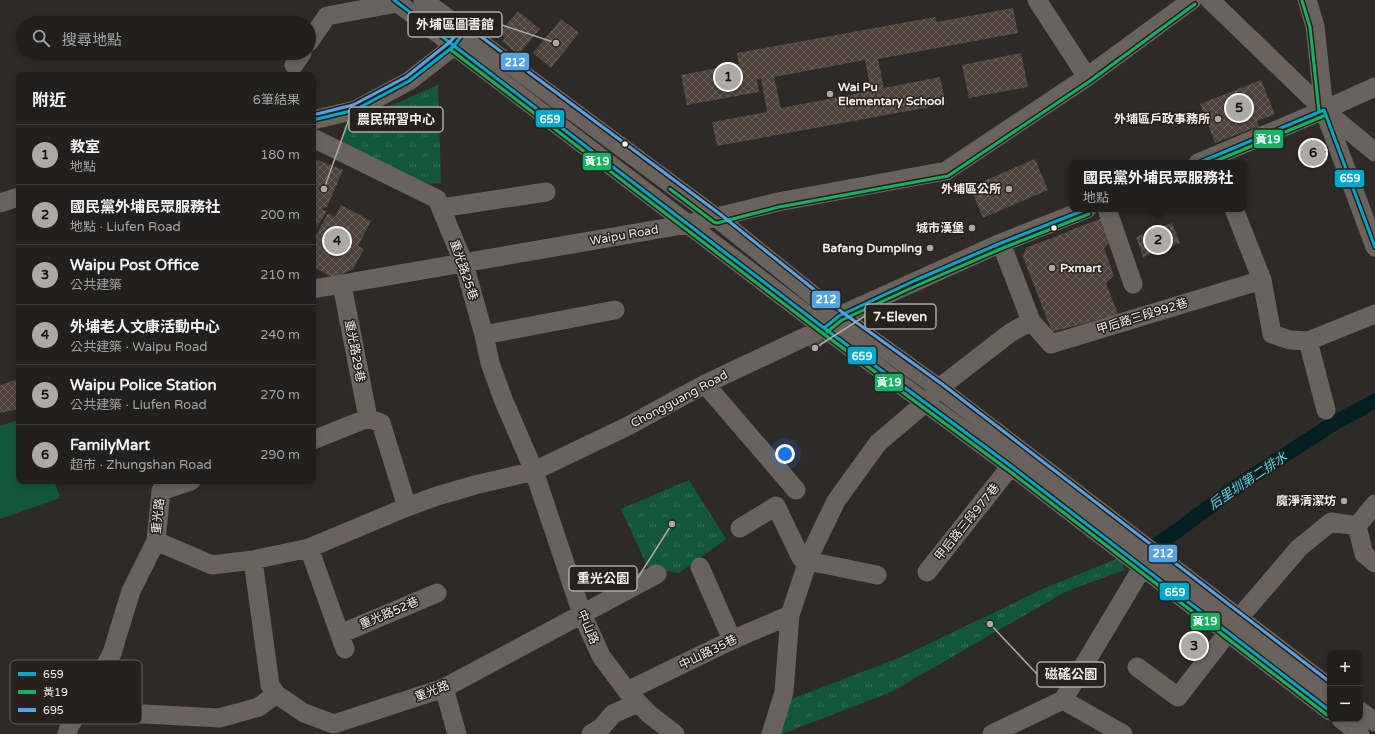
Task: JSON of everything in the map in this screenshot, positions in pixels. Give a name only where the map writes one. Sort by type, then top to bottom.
[{"type":"street","points":[[423,0],[459,38],[688,224],[925,403],[1016,459],[1233,625],[1327,708]]},
{"type":"street","points":[[1037,0],[1087,77]]},
{"type":"street","name":"Waipu Road","points":[[316,289],[688,224],[778,202],[946,171],[1087,77],[1192,0]]},
{"type":"street","points":[[1210,0],[1324,110],[1375,152]]},
{"type":"street","points":[[1307,0],[1315,26],[1324,110],[1373,236]]},
{"type":"street","points":[[316,31],[326,16],[396,1],[459,38],[717,218],[839,316],[939,388],[1016,459],[1142,568],[1327,686]]},
{"type":"street","points":[[316,119],[356,110],[409,81],[459,38]]},
{"type":"street","points":[[1213,160],[1223,158],[1375,87]]},
{"type":"street","name":"重光路25巷","points":[[316,140],[437,200],[464,264],[484,335],[490,363],[534,471]]},
{"type":"street","points":[[441,208],[546,192]]},
{"type":"street","points":[[0,203],[16,198]]},
{"type":"street","name":"Chongguang Road","points":[[534,471],[628,426],[706,384],[824,328],[839,316],[1001,243],[1079,212]]},
{"type":"street","points":[[1108,212],[1133,284]]},
{"type":"street","points":[[1235,212],[1262,280],[1272,334],[1290,340],[1308,341],[1375,314]]},
{"type":"street","name":"甲后路三段992巷","points":[[1001,243],[1031,321],[1051,344],[1262,280]]},
{"type":"street","name":"重光路29巷","points":[[342,285],[368,418]]},
{"type":"street","points":[[484,335],[614,310]]},
{"type":"street","points":[[771,734],[784,692],[790,615],[808,561],[836,500],[878,443],[925,403],[939,388],[1010,333],[1031,321]]},
{"type":"street","points":[[1308,341],[1326,410]]},
{"type":"street","points":[[706,384],[796,490]]},
{"type":"street","points":[[316,437],[368,418],[380,423],[407,507]]},
{"type":"street","name":"甲后路三段977巷","points":[[927,572],[1016,459]]},
{"type":"street","name":"重光路","points":[[156,541],[212,565],[253,560],[309,548],[437,496],[534,471]]},
{"type":"street","name":"中山路","points":[[534,471],[582,614],[601,656],[632,697],[649,714],[675,734]]},
{"type":"street","name":"重光路","points":[[108,660],[112,653],[131,591],[156,541],[161,491],[182,484]]},
{"type":"street","points":[[1357,526],[1375,504]]},
{"type":"street","points":[[740,528],[776,506],[801,558],[808,561],[877,575]]},
{"type":"street","points":[[1136,667],[1178,697],[1233,625],[1299,548],[1331,522],[1357,526]]},
{"type":"street","points":[[1357,526],[1364,554],[1375,563]]},
{"type":"street","name":"重光路52巷","points":[[309,548],[343,641],[437,593]]},
{"type":"street","points":[[142,716],[202,726],[219,718],[259,706],[276,694],[270,685],[253,560]]},
{"type":"street","points":[[700,567],[732,640]]},
{"type":"street","points":[[992,734],[1063,700],[1142,568]]},
{"type":"street","name":"重光路","points":[[276,694],[304,713],[334,724],[444,688],[657,574]]},
{"type":"street","name":"中山路35巷","points":[[591,734],[600,728],[612,714],[632,697],[732,640],[790,615]]},
{"type":"street","points":[[444,688],[456,734]]},
{"type":"street","points":[[1063,700],[1117,733]]},
{"type":"street","points":[[1363,713],[1375,722]]},
{"type":"street","points":[[1345,722],[1360,734]]},
{"type":"street","name":"重光路","points":[[67,734],[71,724]]},
{"type":"green space","points":[[438,85],[441,183],[424,184],[343,145],[344,126]]},
{"type":"green space","points":[[16,421],[16,484],[55,484],[60,498],[0,519],[0,426]]},
{"type":"green space","points":[[689,480],[726,539],[679,573],[648,568],[621,509]]},
{"type":"green space","points":[[1119,558],[1125,570],[1067,591],[891,692],[782,734],[778,734],[789,700],[901,657],[1047,587]]},
{"type":"building","points":[[1013,8],[1018,33],[878,59],[884,88],[940,77],[946,104],[717,146],[712,122],[767,112],[761,79],[757,80],[759,92],[687,105],[681,75],[739,64],[737,53],[935,17],[937,22]],"holes":[[[865,60],[871,91],[781,108],[774,77]]]},
{"type":"building","points":[[518,11],[540,29],[518,55],[502,41],[505,38],[499,33]]},
{"type":"building","points":[[561,19],[579,33],[551,68],[533,53]]},
{"type":"building","points":[[1021,53],[1028,87],[969,98],[962,65]]},
{"type":"building","points":[[1261,80],[1275,114],[1257,121],[1259,126],[1215,143],[1200,104]]},
{"type":"building","points":[[316,159],[343,170],[327,207],[320,209],[327,211],[317,227]]},
{"type":"building","name":"外埔區公所","points":[[1035,159],[1048,190],[983,218],[970,187]]},
{"type":"building","points":[[341,205],[371,221],[358,246],[364,249],[353,269],[333,278],[316,269],[316,235],[328,213],[335,217]]},
{"type":"building","points":[[1102,218],[1112,240],[1104,248],[1114,276],[1106,283],[1118,314],[1052,332],[1023,257],[1026,248]]},
{"type":"building","points":[[1172,223],[1180,243],[1143,257],[1136,237]]},
{"type":"building","points":[[819,338],[826,340],[816,353],[805,344]]},
{"type":"building","points":[[16,380],[16,409],[0,413],[0,385]]},
{"type":"building","points":[[1190,631],[1209,645],[1198,662],[1178,648]]},
{"type":"waterway","name":"后里圳第二排水","points":[[1140,555],[1177,531],[1240,484],[1336,422],[1375,401]]},
{"type":"transit line","name":"659","points":[[394,0],[824,328],[1011,466],[1327,709]]},
{"type":"transit line","name":"黃19","points":[[1302,1],[1310,27],[1319,111]]},
{"type":"transit line","name":"黃19","points":[[670,189],[717,223],[779,207],[948,176],[1090,81],[1195,4]]},
{"type":"transit line","name":"212","points":[[316,114],[353,105],[406,77],[450,42],[462,27],[468,27],[720,214],[842,312],[942,384],[1327,680]]},
{"type":"transit line","name":"659","points":[[316,119],[355,110],[409,81],[454,46],[465,31]]},
{"type":"transit line","name":"黃19","points":[[451,50],[821,332],[1008,470],[1327,715]]},
{"type":"transit line","name":"659","points":[[1324,110],[1375,247]]},
{"type":"transit line","name":"659","points":[[1205,160],[1324,110]]},
{"type":"transit line","name":"黃19","points":[[1218,160],[1326,115]]},
{"type":"transit line","name":"659","points":[[824,328],[839,316],[916,280],[1001,243],[1079,212]]},
{"type":"transit line","name":"黃19","points":[[827,332],[842,320],[918,285],[1003,248],[1089,214]]},
{"type":"place","name":"外埔區圖書館","points":[[556,43]]},
{"type":"place","name":"教室","points":[[728,77]]},
{"type":"place","name":"Wai Pu Elementary School","points":[[830,94]]},
{"type":"place","name":"Waipu Police Station","points":[[1239,108]]},
{"type":"place","name":"外埔區戶政事務所","points":[[1218,119]]},
{"type":"place","name":"FamilyMart","points":[[1313,153]]},
{"type":"place","name":"農民研習中心","points":[[324,189]]},
{"type":"place","name":"外埔區公所","points":[[1009,189]]},
{"type":"place","name":"城市漢堡","points":[[972,228]]},
{"type":"place","name":"國民黨外埔民眾服務社","points":[[1158,240]]},
{"type":"place","name":"外埔老人文康活動中心","points":[[337,241]]},
{"type":"place","name":"Bafang Dumpling","points":[[930,248]]},
{"type":"place","name":"Pxmart","points":[[1052,268]]},
{"type":"place","name":"7-Eleven","points":[[815,348]]},
{"type":"place","name":"魔淨清潔坊","points":[[1344,501]]},
{"type":"place","name":"重光公園","points":[[672,524]]},
{"type":"place","name":"磁磘公園","points":[[990,624]]},
{"type":"place","name":"Waipu Post Office","points":[[1194,646]]}]
